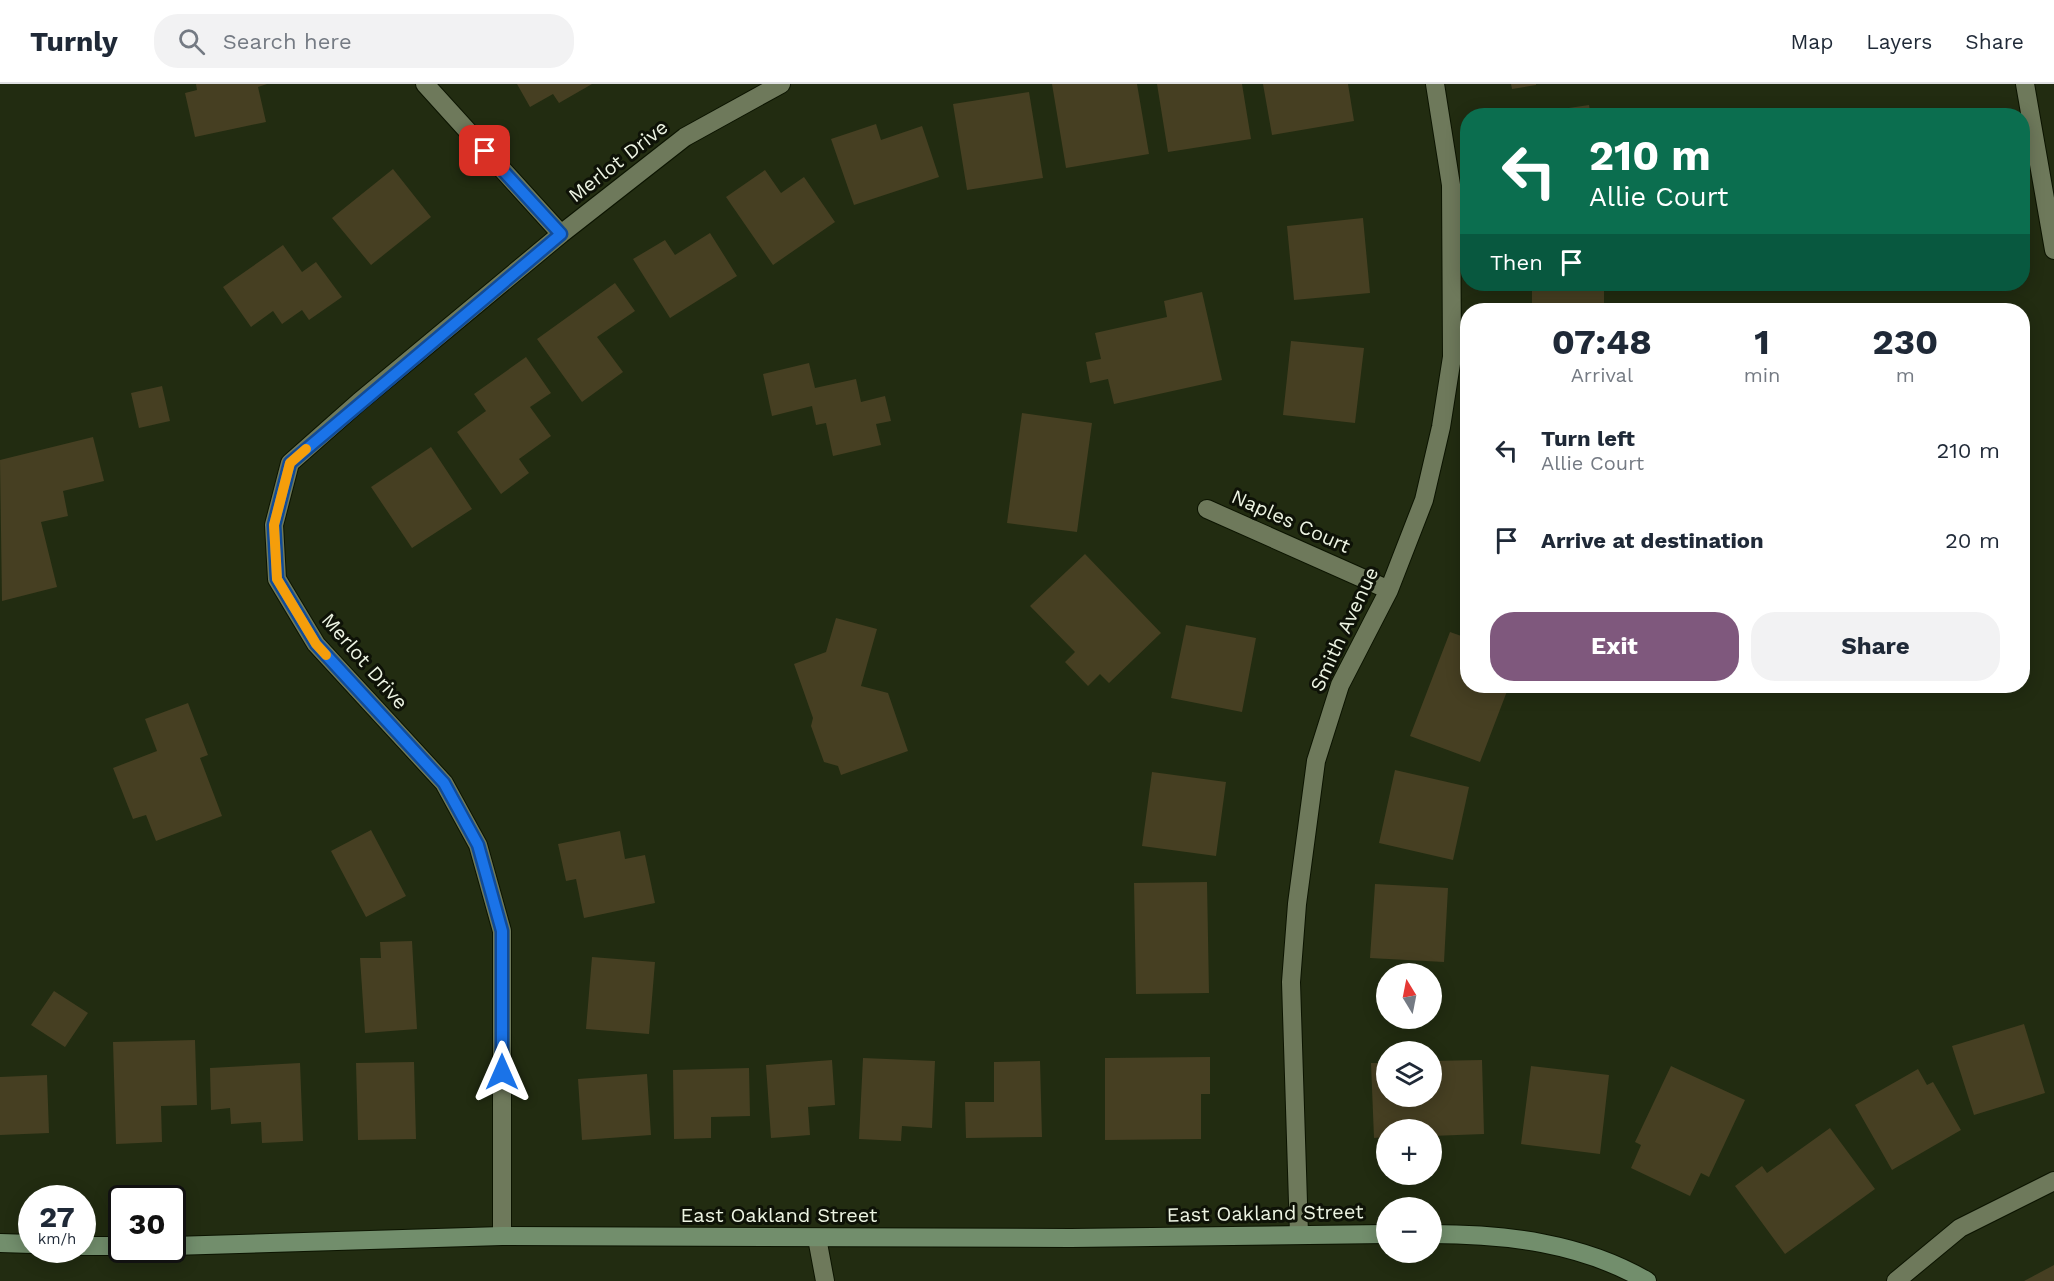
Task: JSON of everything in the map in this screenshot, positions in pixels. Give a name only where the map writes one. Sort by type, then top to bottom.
[{"type":"street","points":[[425,84],[561,234]]},
{"type":"street","name":"Merlot Drive","points":[[502,1236],[502,931],[478,845],[444,783],[316,644],[277,579],[274,525],[290,463],[561,234],[684,137],[781,84]]},
{"type":"street","name":"Smith Avenue","points":[[1299,1234],[1291,982],[1297,904],[1316,761],[1340,685],[1389,590],[1424,500],[1441,427],[1452,357],[1451,185],[1436,84]]},
{"type":"street","points":[[2025,84],[2029,108]]},
{"type":"street","points":[[2030,113],[2054,250]]},
{"type":"street","name":"Naples Court","points":[[1207,509],[1389,590]]},
{"type":"street","points":[[1896,1281],[1960,1228],[2054,1181]]},
{"type":"street","name":"East Oakland Street","points":[[186,1246],[502,1236],[817,1238],[1376,1234]]},
{"type":"street","points":[[1442,1234],[1466,1234],[1545,1243],[1615,1264],[1647,1281]]},
{"type":"street","points":[[817,1238],[825,1281]]},
{"type":"street","points":[[0,1243],[18,1244]]},
{"type":"building","points":[[196,84],[267,84],[258,87],[266,122],[195,137],[185,93],[197,90]]},
{"type":"building","points":[[517,84],[592,84],[559,103],[553,94],[530,107]]},
{"type":"building","points":[[1052,84],[1137,84],[1149,154],[1066,168]]},
{"type":"building","points":[[1157,84],[1242,84],[1251,139],[1168,152]]},
{"type":"building","points":[[1263,84],[1348,84],[1354,121],[1272,135]]},
{"type":"building","points":[[1511,84],[1536,84],[1536,85],[1512,89]]},
{"type":"building","points":[[1029,92],[1043,178],[967,190],[953,104]]},
{"type":"building","points":[[1589,105],[1590,108],[1569,108]]},
{"type":"building","points":[[876,124],[881,140],[922,126],[939,177],[854,205],[831,139]]},
{"type":"building","points":[[393,169],[431,217],[371,265],[332,218]]},
{"type":"building","points":[[765,170],[781,193],[804,177],[835,222],[773,265],[726,197]]},
{"type":"building","points":[[1363,218],[1370,293],[1294,300],[1287,226]]},
{"type":"building","points":[[710,233],[737,276],[670,318],[633,259],[665,240],[675,255]]},
{"type":"building","points":[[283,245],[302,272],[316,262],[342,297],[309,320],[302,310],[282,324],[273,311],[251,327],[223,287]]},
{"type":"building","points":[[615,283],[635,311],[597,337],[623,372],[582,402],[537,339]]},
{"type":"building","points":[[1532,291],[1604,291],[1604,303],[1532,303]]},
{"type":"building","points":[[1202,292],[1222,380],[1114,404],[1108,379],[1090,383],[1086,362],[1101,359],[1095,333],[1167,317],[1164,301]]},
{"type":"building","points":[[1291,341],[1364,348],[1355,423],[1283,415]]},
{"type":"building","points":[[526,357],[551,393],[530,407],[551,436],[519,459],[529,473],[501,494],[457,432],[486,411],[474,394]]},
{"type":"building","points":[[809,363],[815,388],[856,379],[861,402],[885,396],[891,421],[876,424],[881,445],[833,456],[826,423],[816,425],[812,406],[772,416],[763,374]]},
{"type":"building","points":[[162,386],[170,421],[139,428],[131,393]]},
{"type":"building","points":[[1022,413],[1092,423],[1077,532],[1007,523]]},
{"type":"building","points":[[93,437],[104,481],[63,491],[68,516],[41,522],[57,587],[2,601],[0,460]]},
{"type":"building","points":[[431,447],[472,509],[412,548],[371,487]]},
{"type":"building","points":[[1085,554],[1161,633],[1109,683],[1100,674],[1088,686],[1065,662],[1075,652],[1030,606]]},
{"type":"building","points":[[836,618],[877,629],[861,686],[888,693],[908,751],[841,775],[838,766],[824,762],[811,726],[813,718],[794,664],[826,652]]},
{"type":"building","points":[[1186,625],[1256,638],[1242,712],[1171,698]]},
{"type":"building","points":[[1450,632],[1460,636],[1460,693],[1506,693],[1480,762],[1410,736]]},
{"type":"building","points":[[188,703],[208,755],[200,758],[222,816],[156,841],[146,815],[133,819],[113,768],[157,751],[145,719]]},
{"type":"building","points":[[1395,770],[1469,787],[1453,860],[1379,843]]},
{"type":"building","points":[[1152,772],[1226,782],[1216,856],[1142,846]]},
{"type":"building","points":[[371,830],[406,896],[366,917],[331,851]]},
{"type":"building","points":[[620,831],[625,859],[645,855],[655,903],[584,918],[576,879],[566,881],[558,844]]},
{"type":"building","points":[[1207,882],[1209,993],[1136,994],[1134,883]]},
{"type":"building","points":[[1375,884],[1448,888],[1444,962],[1370,958]]},
{"type":"building","points":[[412,941],[417,1029],[365,1033],[360,958],[381,958],[380,942]]},
{"type":"building","points":[[592,957],[655,962],[649,1034],[586,1029]]},
{"type":"building","points":[[54,991],[88,1013],[65,1047],[31,1025]]},
{"type":"building","points":[[2024,1024],[2045,1093],[1974,1115],[1952,1046]]},
{"type":"building","points":[[195,1040],[197,1105],[161,1106],[162,1142],[116,1144],[113,1042]]},
{"type":"building","points":[[1210,1057],[1210,1094],[1201,1094],[1201,1139],[1105,1140],[1105,1058]]},
{"type":"building","points":[[863,1058],[935,1061],[932,1128],[902,1126],[901,1141],[859,1139]]},
{"type":"building","points":[[832,1060],[835,1105],[808,1107],[810,1135],[771,1138],[766,1065]]},
{"type":"building","points":[[1482,1060],[1484,1134],[1442,1136],[1442,1119],[1376,1119],[1376,1138],[1374,1138],[1371,1063],[1376,1063],[1376,1107],[1442,1107],[1442,1061]]},
{"type":"building","points":[[1040,1061],[1042,1137],[966,1138],[965,1102],[994,1102],[994,1062]]},
{"type":"building","points":[[414,1062],[416,1139],[358,1140],[356,1063]]},
{"type":"building","points":[[300,1063],[303,1141],[262,1143],[261,1122],[231,1124],[230,1108],[211,1110],[210,1068]]},
{"type":"building","points":[[1531,1066],[1609,1075],[1600,1154],[1521,1144]]},
{"type":"building","points":[[1671,1066],[1745,1100],[1709,1177],[1701,1173],[1690,1196],[1631,1168],[1641,1145],[1635,1142]]},
{"type":"building","points":[[749,1068],[750,1116],[711,1117],[711,1138],[674,1139],[673,1070]]},
{"type":"building","points":[[1918,1069],[1927,1085],[1933,1082],[1961,1130],[1892,1170],[1855,1105]]},
{"type":"building","points":[[647,1074],[651,1135],[582,1140],[578,1079]]},
{"type":"building","points":[[47,1075],[49,1133],[0,1135],[0,1077]]},
{"type":"building","points":[[1830,1128],[1875,1189],[1785,1254],[1735,1186],[1762,1166],[1767,1173]]},
{"type":"building","points":[[2054,1265],[2054,1281],[2024,1281]]},
{"type":"slow traffic","points":[[306,449],[290,463],[274,525],[277,579],[316,644],[326,655]]},
{"type":"route","points":[[485,151],[561,234],[359,402],[290,463],[274,525],[277,579],[316,644],[444,783],[478,845],[502,931],[502,1072]]}]
